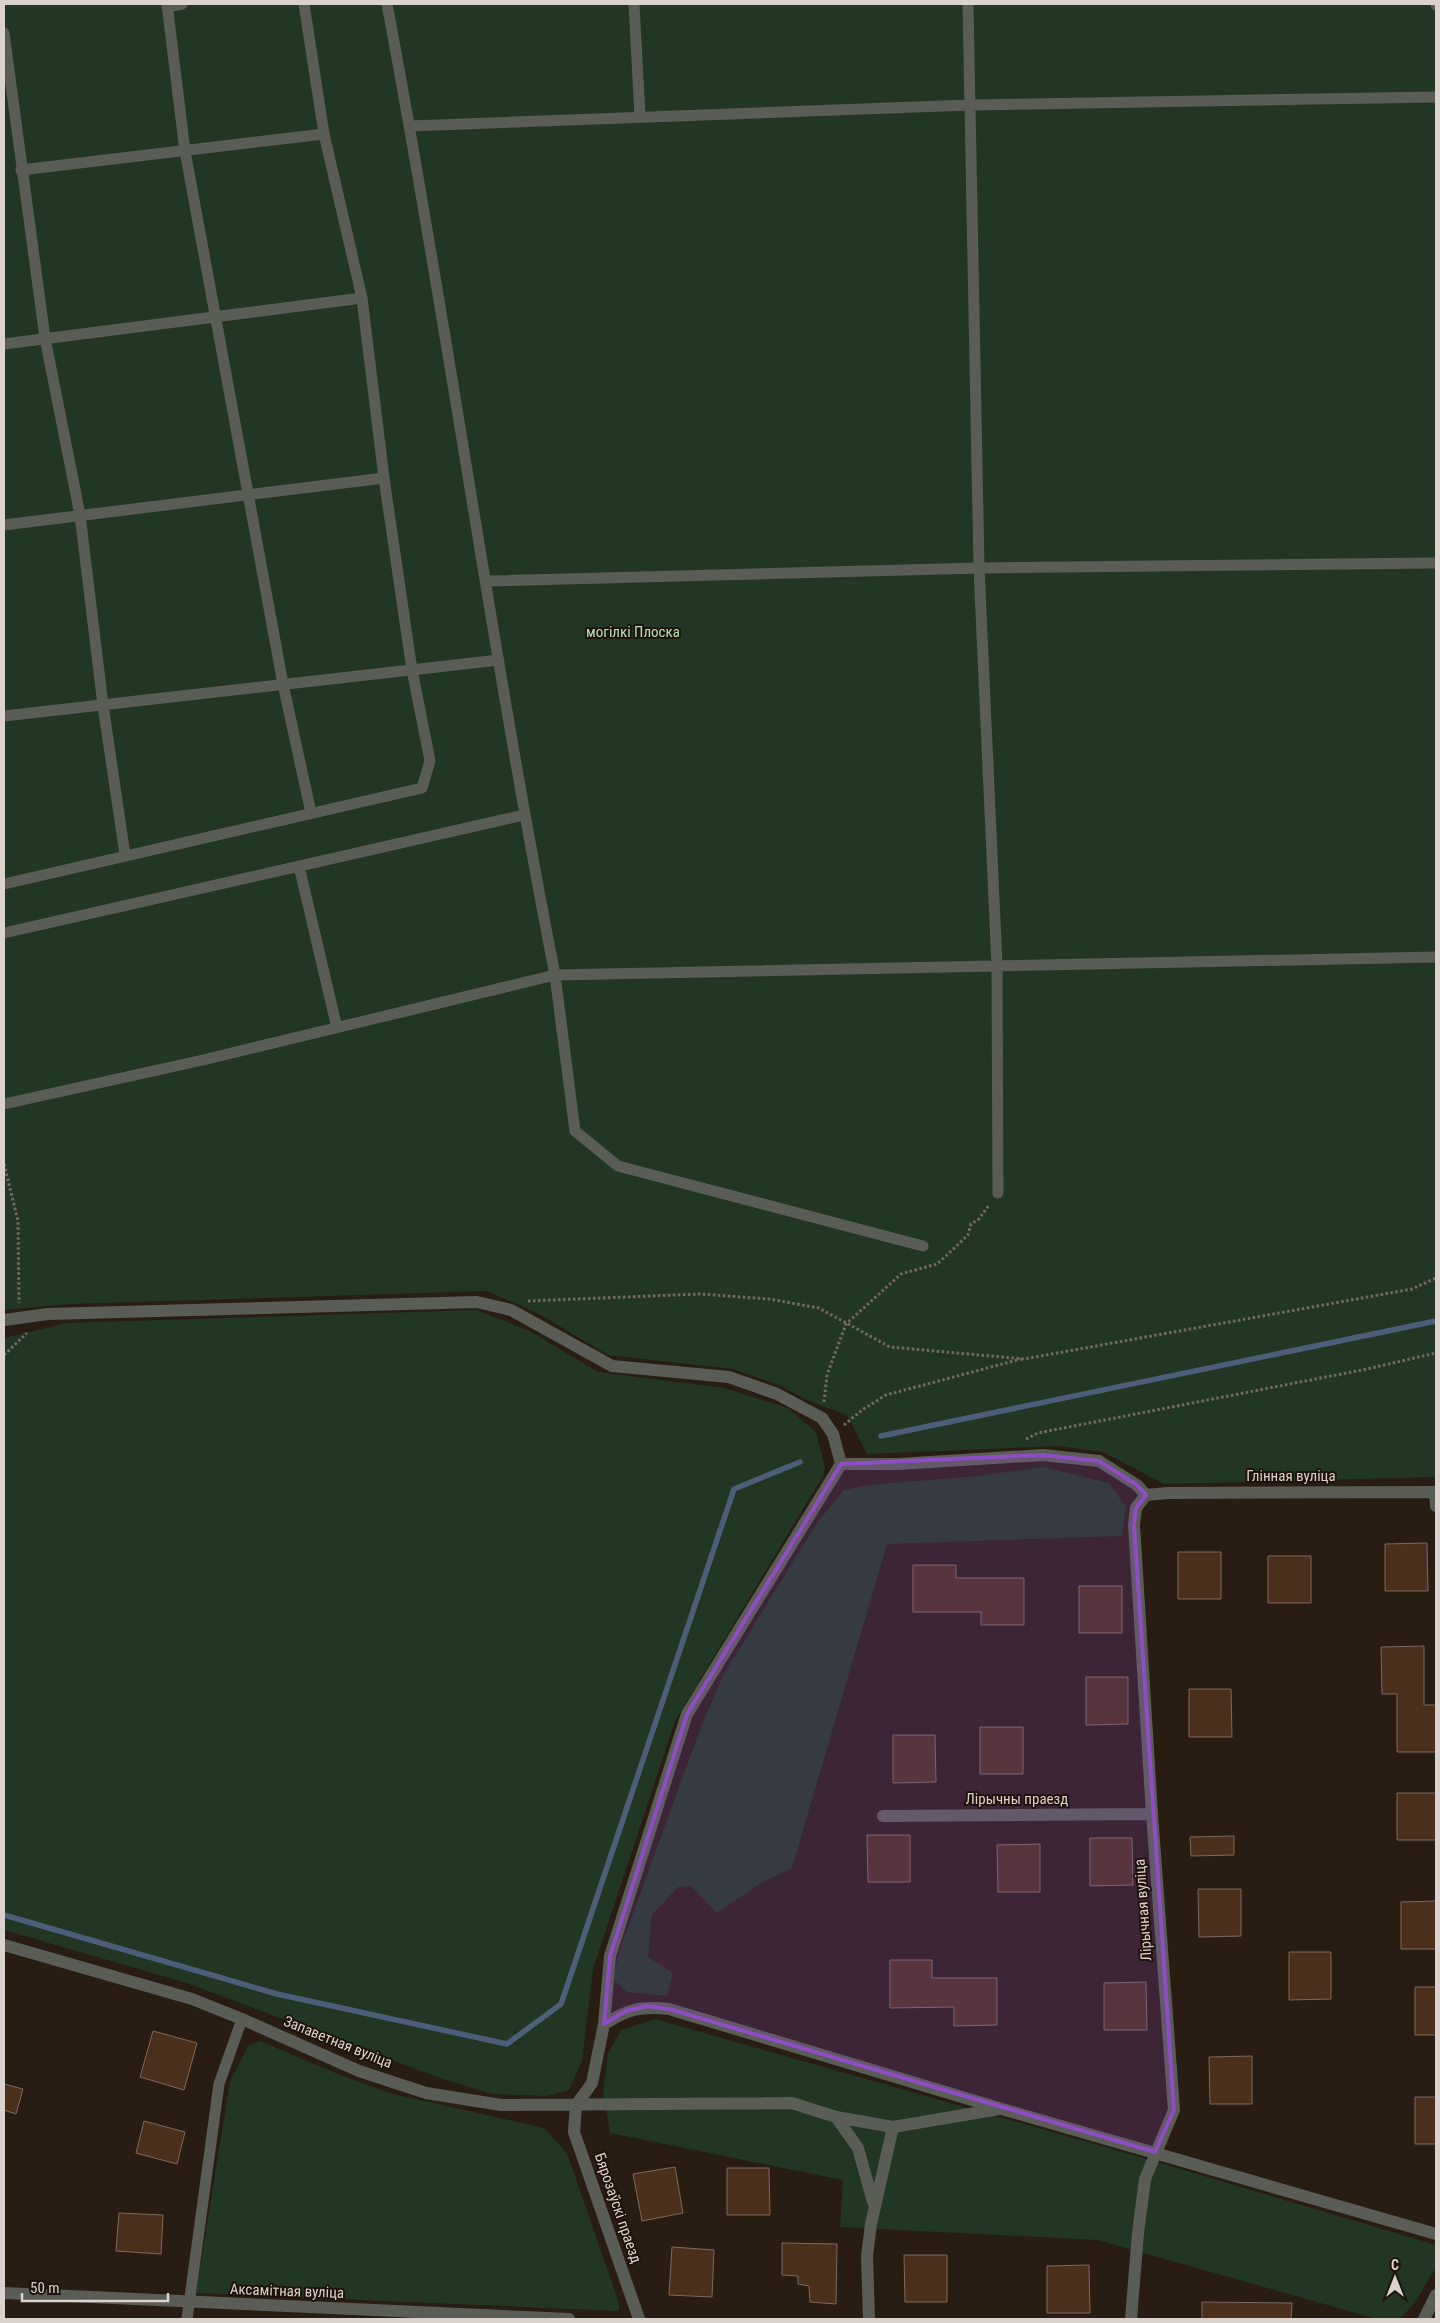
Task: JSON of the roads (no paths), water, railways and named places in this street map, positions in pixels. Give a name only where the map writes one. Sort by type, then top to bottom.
[{"type":"street","points":[[4,1320],[48,1314],[477,1302],[511,1310],[612,1366],[729,1377],[777,1394],[822,1418],[834,1434],[842,1464],[687,1714],[610,1956],[604,2024],[592,2084],[576,2105]]},
{"type":"street","points":[[842,1464],[898,1464],[1043,1455],[1099,1462],[1137,1485],[1146,1495]]},
{"type":"street","points":[[1436,1492],[1436,1506]]},
{"type":"street","name":"Глінная вуліца","points":[[1146,1495],[1168,1493],[1436,1492]]},
{"type":"street","name":"Лірычная вуліца","points":[[1131,2319],[1145,2179],[1174,2110],[1152,1814],[1134,1526],[1136,1508],[1146,1495]]},
{"type":"street","name":"Лірычны праезд","points":[[883,1816],[1152,1814]]},
{"type":"street","name":"Запаветная вуліца","points":[[4,1945],[192,1999],[359,2071],[426,2093],[502,2105],[792,2103],[836,2117],[893,2127],[1002,2109]]},
{"type":"street","points":[[604,2024],[626,2011],[648,2006],[669,2009],[1002,2109],[1436,2234]]},
{"type":"street","name":"Бярозаўскі праезд","points":[[576,2105],[574,2132],[639,2319]]},
{"type":"street","points":[[836,2117],[858,2148],[874,2204]]},
{"type":"street","points":[[869,2319],[867,2256],[874,2204],[893,2127]]},
{"type":"street","name":"Аксамітная вуліца","points":[[4,2293],[188,2303],[569,2319]]},
{"type":"street","points":[[1424,2319],[1436,2295]]},
{"type":"lane","points":[[182,4],[167,5],[185,151],[283,684],[311,813]]},
{"type":"lane","points":[[4,884],[422,788],[430,761],[412,670],[384,478],[362,298],[324,134],[304,4]]},
{"type":"lane","points":[[388,4],[487,581],[524,814],[555,975],[576,1131],[618,1166],[922,1246]]},
{"type":"lane","points":[[634,4],[640,116]]},
{"type":"lane","points":[[968,4],[979,568],[997,966],[998,1192]]},
{"type":"lane","points":[[4,32],[45,338],[80,515],[103,705],[125,855]]},
{"type":"lane","points":[[410,126],[969,105],[1436,96]]},
{"type":"lane","points":[[21,170],[324,134]]},
{"type":"lane","points":[[4,344],[362,298]]},
{"type":"lane","points":[[4,525],[384,478]]},
{"type":"lane","points":[[487,581],[979,568],[1436,564]]},
{"type":"lane","points":[[4,716],[499,660]]},
{"type":"lane","points":[[4,933],[524,814]]},
{"type":"lane","points":[[299,866],[337,1028]]},
{"type":"lane","points":[[4,1104],[203,1060],[555,975],[1436,957]]},
{"type":"lane","points":[[187,2319],[218,2084],[242,2019]]},
{"type":"waterway","points":[[881,1436],[1436,1321]]},
{"type":"waterway","points":[[4,1915],[277,1994],[507,2044],[561,2004],[734,1489],[800,1462]]},
{"type":"park label","name":"могілкі Плоска","points":[[633,632]]}]
